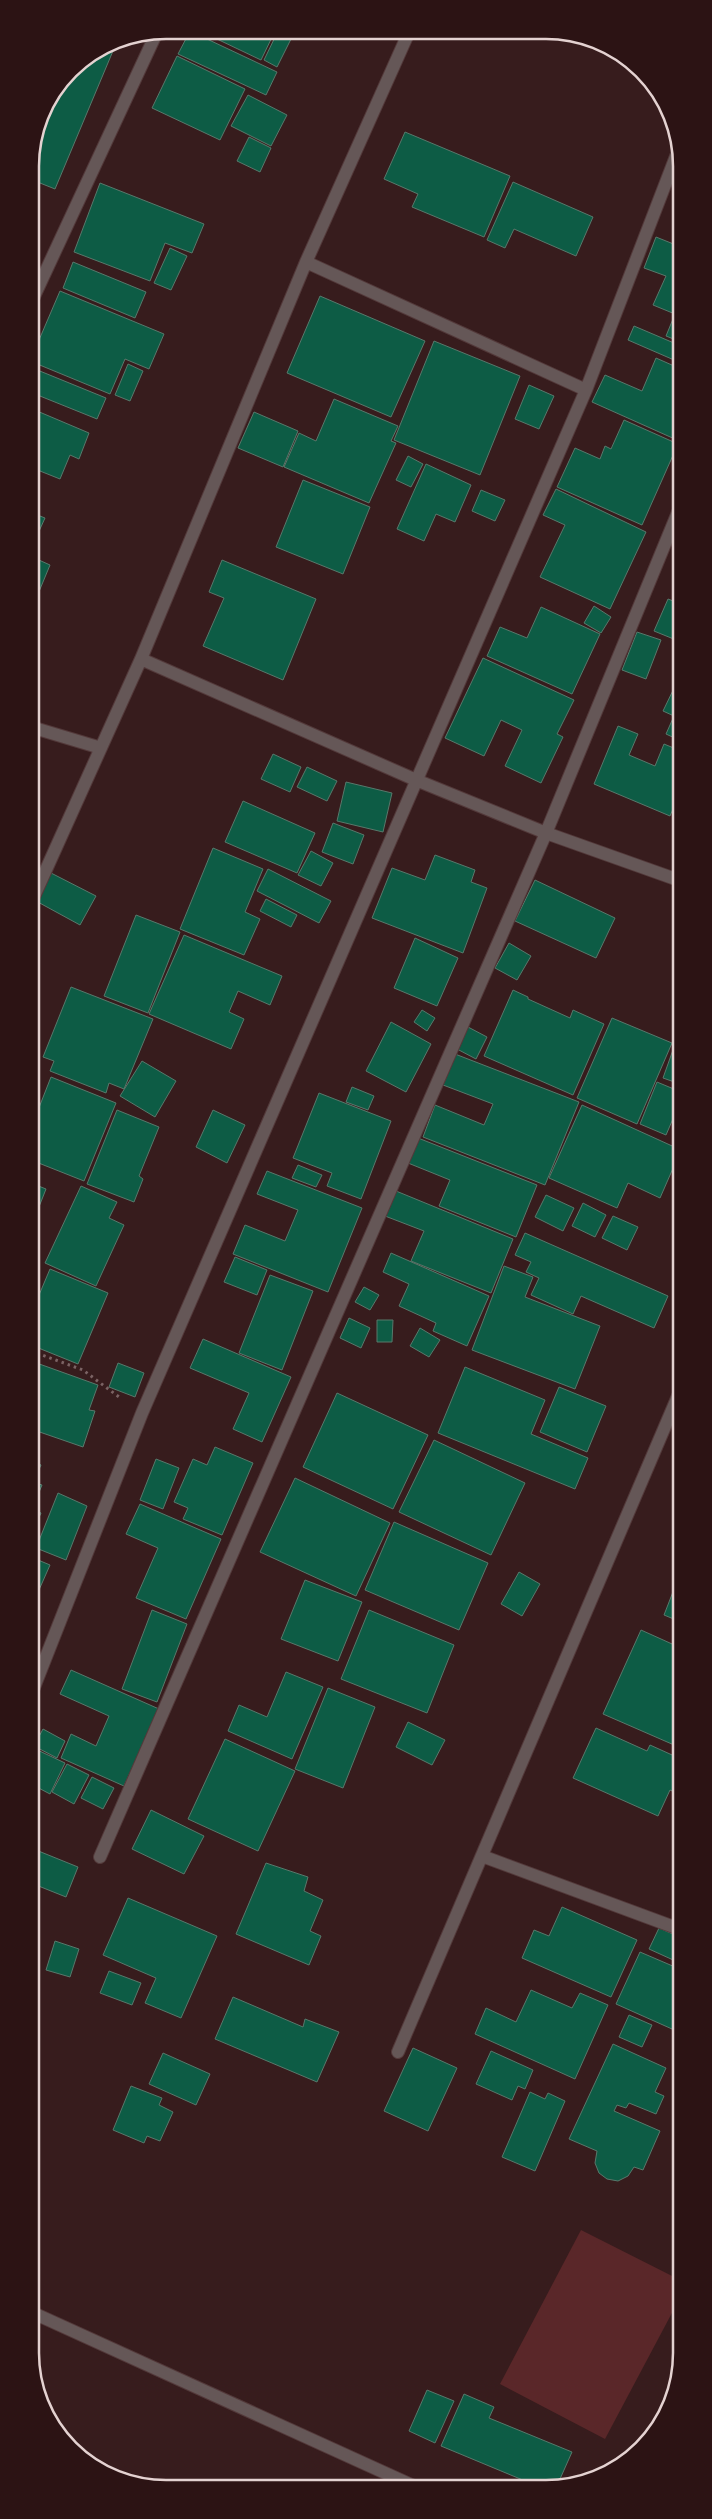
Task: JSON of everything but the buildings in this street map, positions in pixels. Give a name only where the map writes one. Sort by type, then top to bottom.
[{"type":"street","points":[[39,286],[154,39]]},
{"type":"street","points":[[39,885],[141,658],[306,262],[406,39]]},
{"type":"street","points":[[39,1675],[142,1413],[586,390],[673,164]]},
{"type":"street","points":[[306,262],[586,390]]},
{"type":"street","points":[[100,1857],[546,833],[673,523]]},
{"type":"street","points":[[141,658],[416,780],[546,833],[673,878]]},
{"type":"street","points":[[39,730],[101,748]]},
{"type":"street","points":[[398,2052],[673,1408]]},
{"type":"street","points":[[482,1856],[673,1927]]},
{"type":"street","points":[[39,2316],[401,2480]]},
{"type":"path","points":[[39,1354],[83,1370],[142,1413]]},
{"type":"shaded area","points":[[581,2230],[673,2276],[673,2311],[605,2439],[500,2384]]}]
